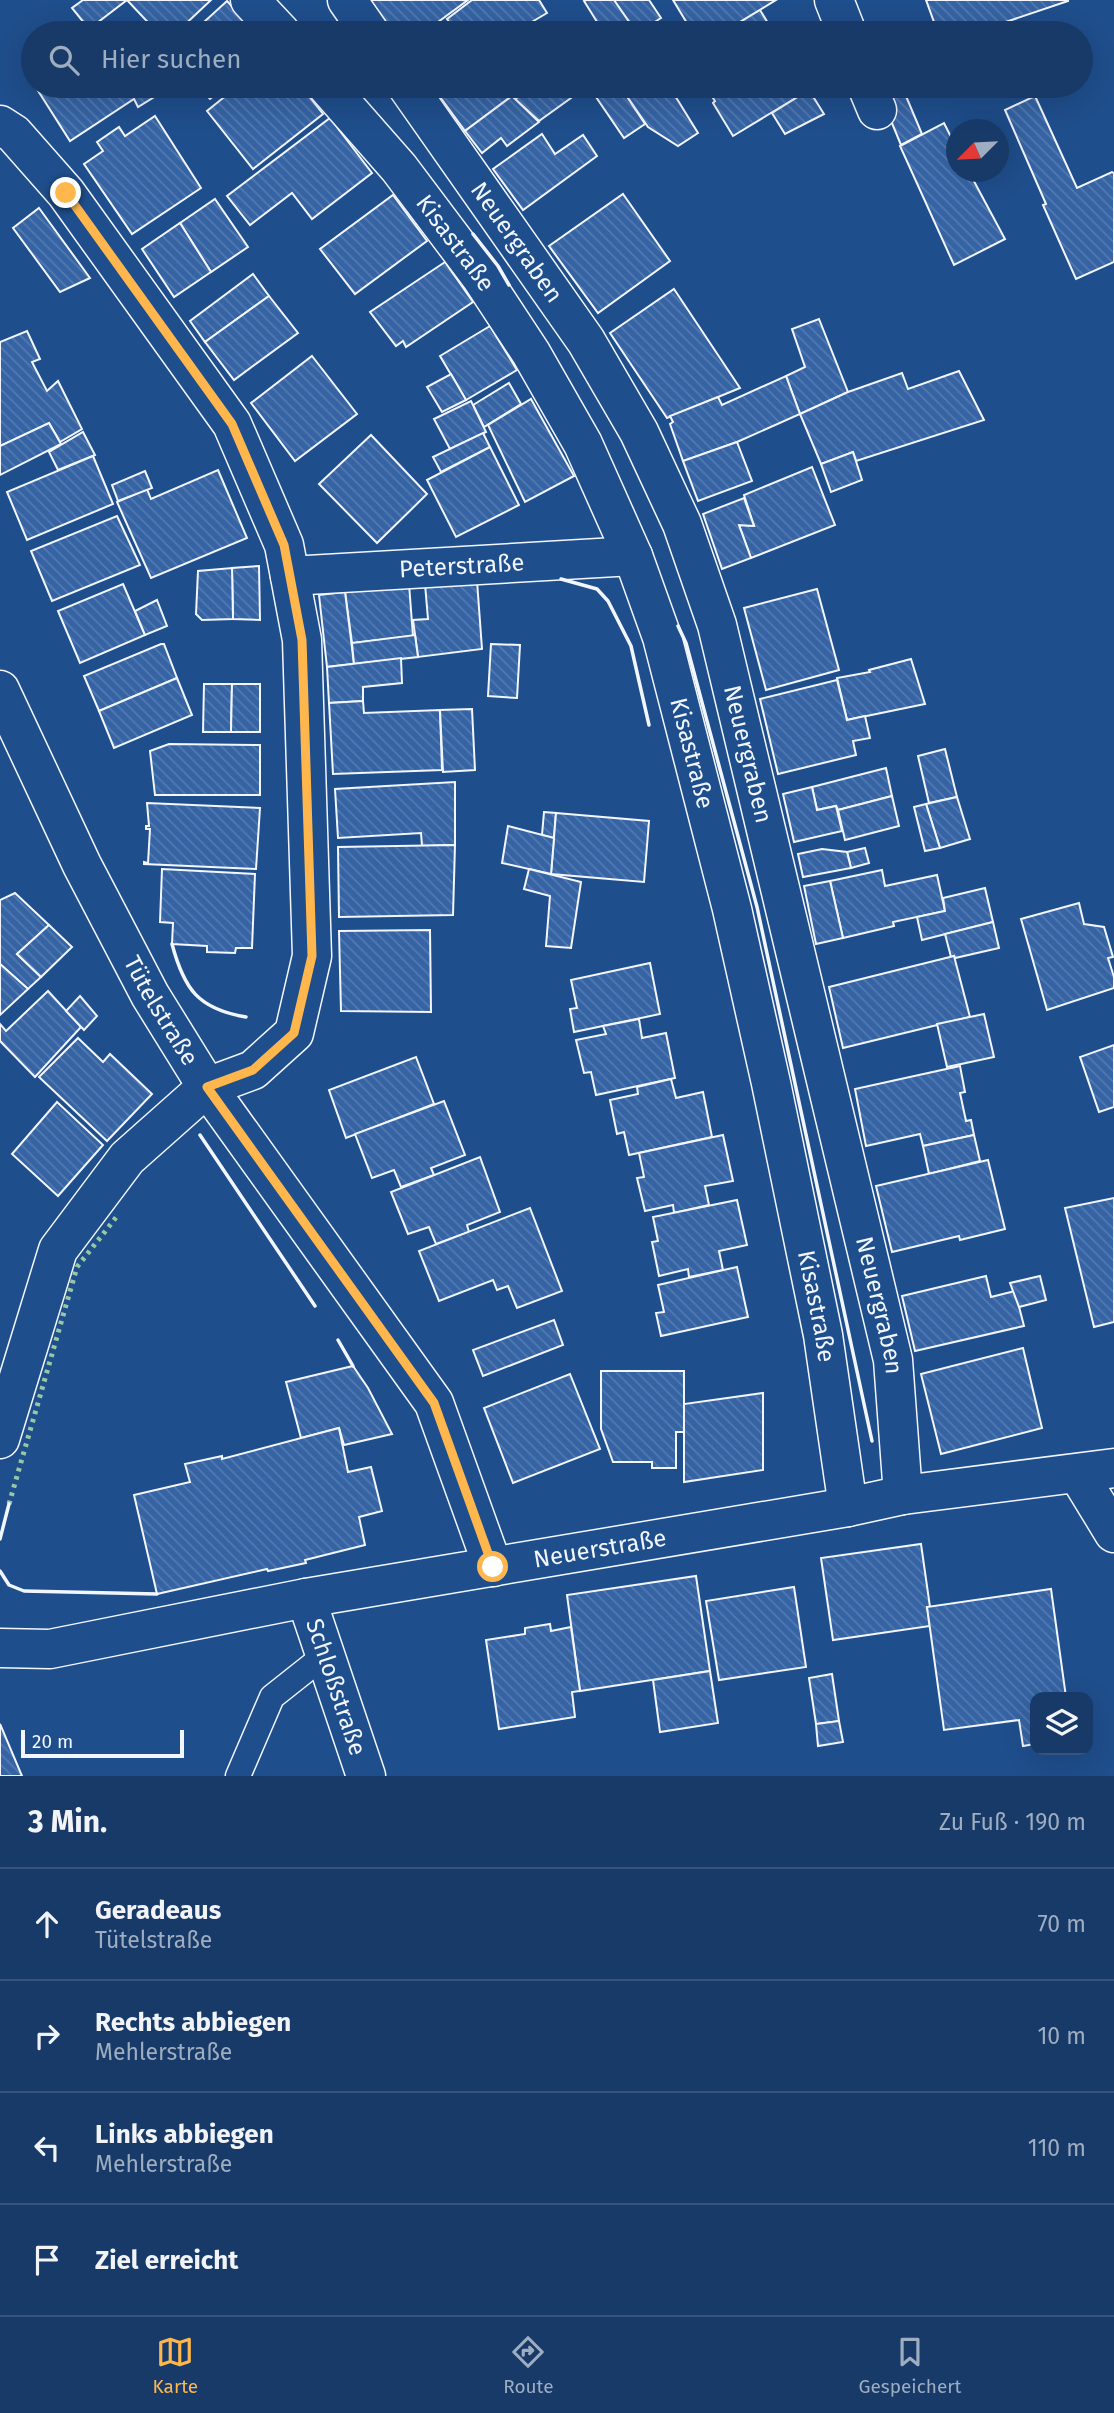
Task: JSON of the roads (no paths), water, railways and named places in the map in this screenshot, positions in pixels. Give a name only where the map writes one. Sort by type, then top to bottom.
[{"type":"street","points":[[250,0],[270,21]]},
{"type":"street","points":[[347,0],[362,21]]},
{"type":"street","points":[[834,0],[842,21]]},
{"type":"street","name":"Kisastraße","points":[[338,98],[399,168],[481,277],[531,353],[583,444],[633,556],[662,637],[732,909],[823,1335],[848,1507]]},
{"type":"street","name":"Neuergraben","points":[[416,98],[531,261],[599,363],[639,432],[682,524],[717,625],[893,1360],[903,1495]]},
{"type":"street","points":[[0,125],[13,134],[66,193],[232,424],[284,545],[302,640],[312,956],[294,1033],[253,1070],[207,1087],[127,1158],[58,1250],[0,1439]]},
{"type":"street","name":"Peterstraße","points":[[290,576],[633,556]]},
{"type":"street","name":"Tütelstraße","points":[[0,690],[112,924],[150,995],[207,1087],[434,1403],[493,1567]]},
{"type":"street","points":[[1096,1471],[1114,1533]]},
{"type":"street","name":"Neuerstraße","points":[[0,1648],[50,1648],[306,1598],[848,1507],[903,1495],[1096,1471]]},
{"type":"street","name":"Schloßstraße","points":[[306,1598],[366,1776]]},
{"type":"lane","points":[[238,1776],[272,1696],[325,1656]]}]
